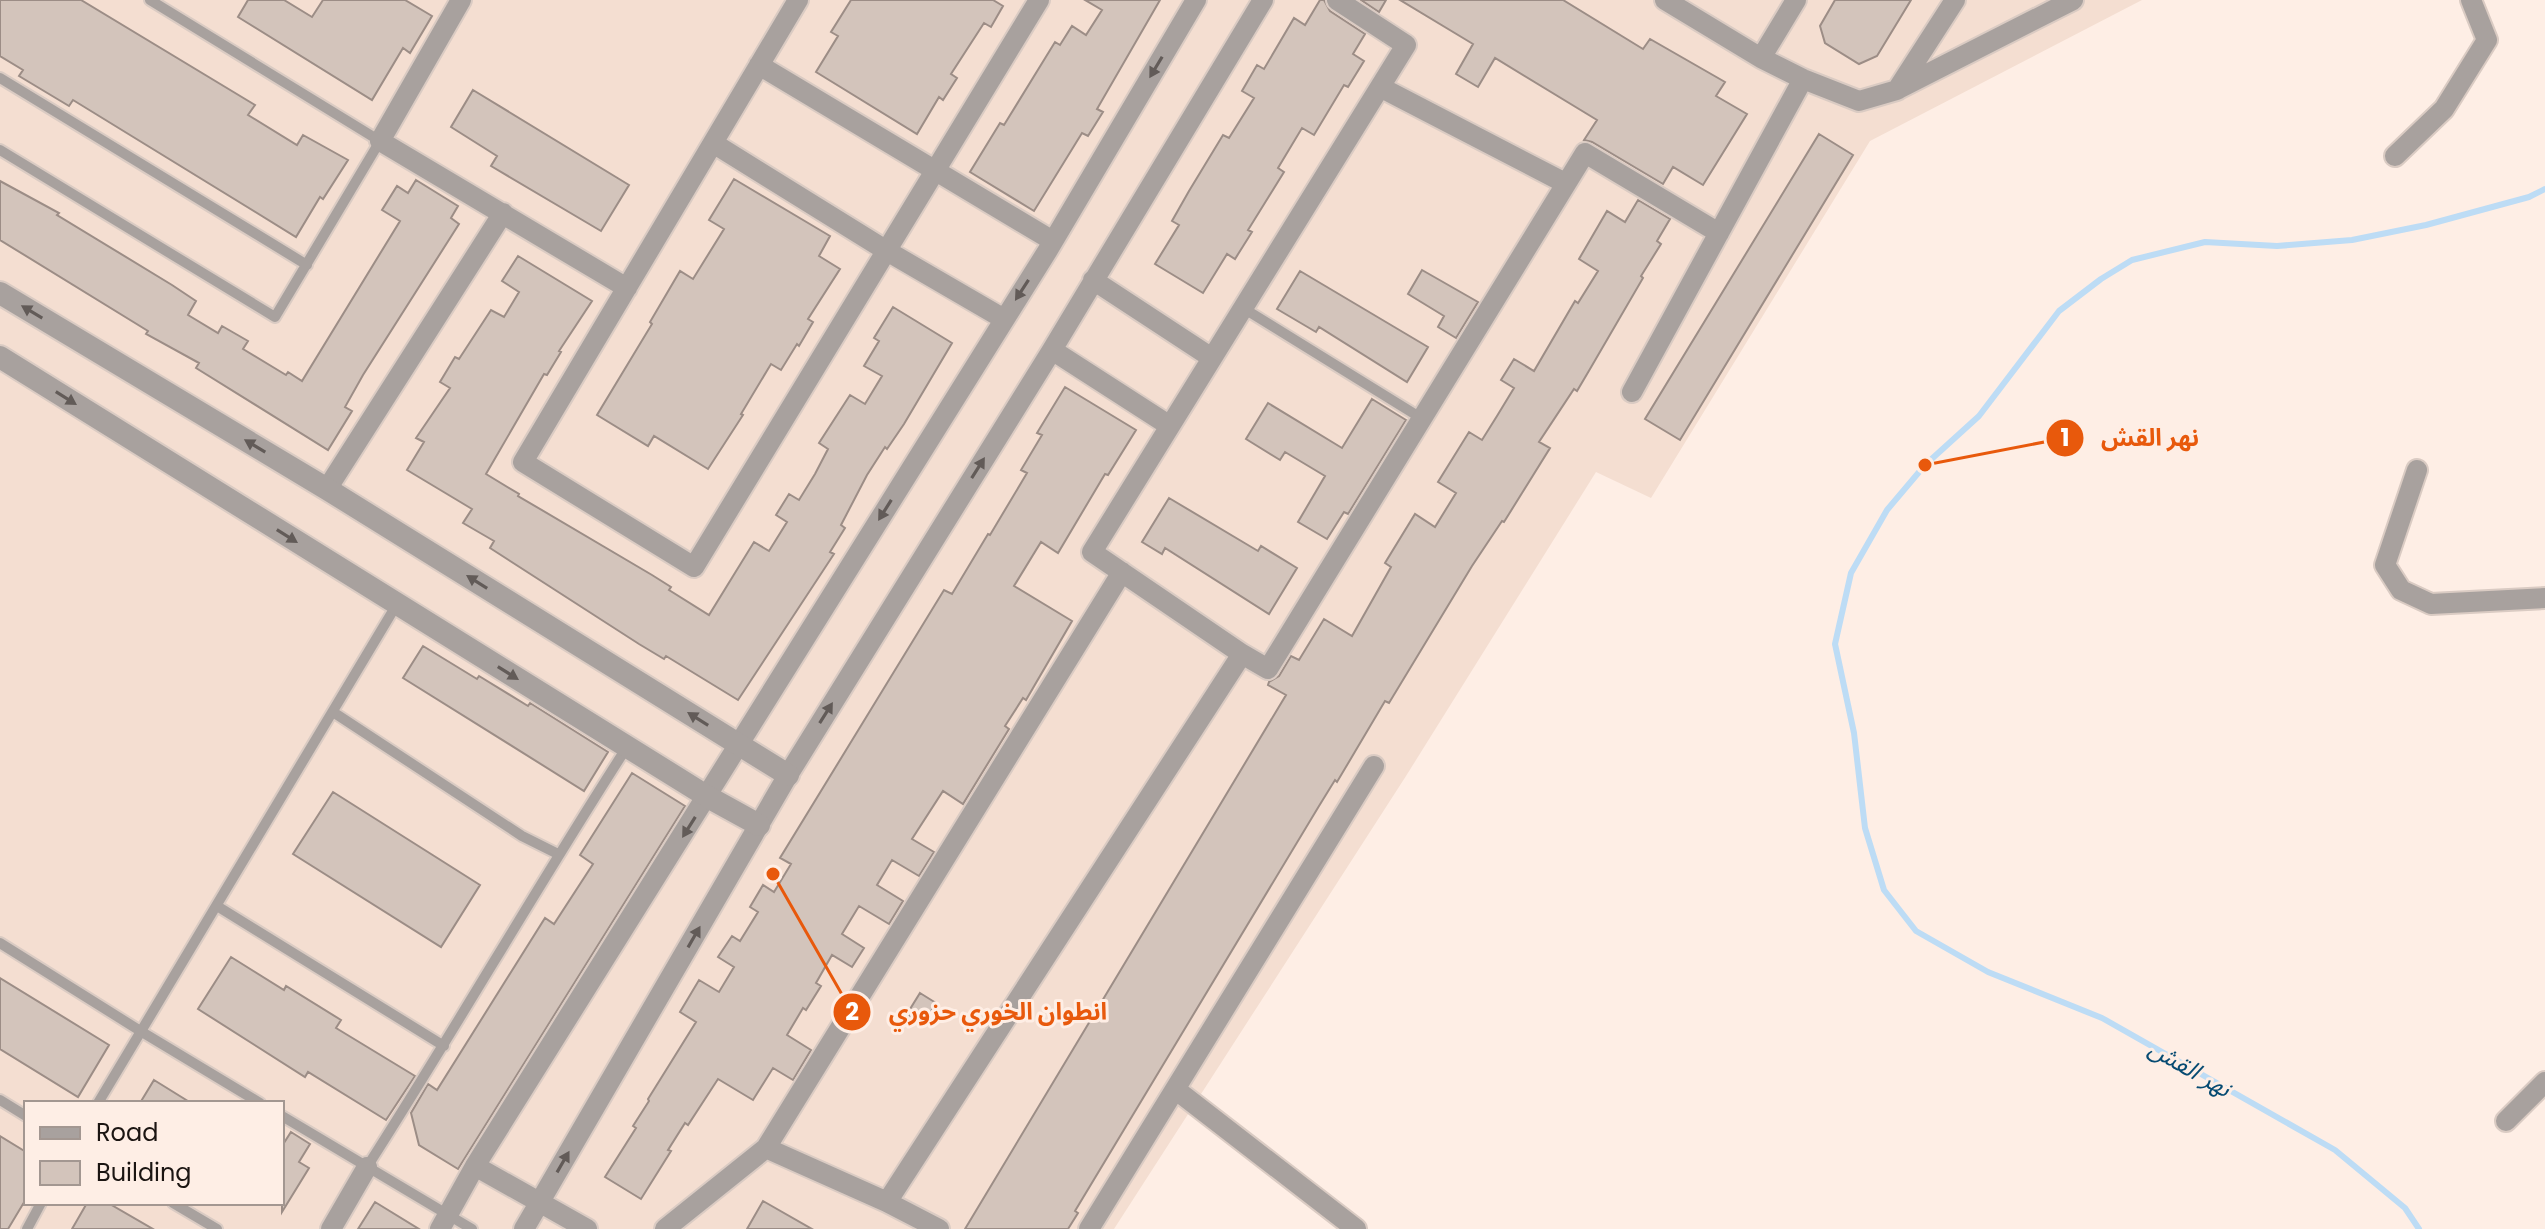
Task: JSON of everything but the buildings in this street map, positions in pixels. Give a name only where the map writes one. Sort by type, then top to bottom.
[{"type":"street","points":[[461,0],[380,141],[627,288]]},
{"type":"street","points":[[798,0],[523,462],[694,567],[1039,0]]},
{"type":"street","points":[[443,1222],[1053,241],[1196,0]]},
{"type":"street","points":[[524,1229],[788,775],[1052,350],[1263,0]]},
{"type":"street","points":[[1337,0],[1406,45],[1092,552],[1242,654],[1268,669],[1585,153],[1719,233]]},
{"type":"street","points":[[1665,0],[1761,58],[1859,101],[1897,90],[2073,0]]},
{"type":"street","points":[[1761,58],[1796,0]]},
{"type":"street","points":[[1897,90],[1955,0]]},
{"type":"street","points":[[2395,156],[2444,109],[2487,40],[2471,0]]},
{"type":"street","points":[[759,65],[1053,241]]},
{"type":"street","points":[[1632,392],[1803,79]]},
{"type":"street","points":[[1380,87],[1565,183]]},
{"type":"street","points":[[713,143],[1004,319]]},
{"type":"street","points":[[327,489],[503,213]]},
{"type":"street","points":[[1093,280],[1212,358]]},
{"type":"street","points":[[0,293],[327,489],[788,775]]},
{"type":"street","points":[[1052,350],[1170,426]]},
{"type":"street","points":[[0,357],[708,797],[759,825]]},
{"type":"street","points":[[2417,470],[2385,565],[2401,590],[2431,604],[2545,598]]},
{"type":"street","points":[[665,1229],[766,1148],[1122,572]]},
{"type":"street","points":[[887,1202],[1242,654]]},
{"type":"street","points":[[1089,1229],[1374,766]]},
{"type":"street","points":[[2506,1121],[2545,1082]]},
{"type":"street","points":[[1175,1089],[1356,1229]]},
{"type":"street","points":[[766,1148],[887,1202],[939,1229]]},
{"type":"street","points":[[475,1166],[587,1229]]},
{"type":"street","points":[[331,1229],[367,1167]]},
{"type":"lane","points":[[0,150],[275,317],[380,141],[150,0]]},
{"type":"lane","points":[[0,78],[307,265]]},
{"type":"lane","points":[[1243,308],[1421,418]]},
{"type":"lane","points":[[99,1101],[397,604]]},
{"type":"lane","points":[[333,712],[522,836],[558,854]]},
{"type":"lane","points":[[367,1167],[627,747]]},
{"type":"lane","points":[[217,906],[444,1046]]},
{"type":"lane","points":[[0,943],[257,1101]]},
{"type":"lane","points":[[0,1100],[24,1115]]},
{"type":"lane","points":[[284,1117],[367,1167],[443,1222],[472,1229]]},
{"type":"lane","points":[[27,1229],[40,1205]]},
{"type":"lane","points":[[176,1205],[217,1229]]},
{"type":"shaded area","points":[[0,0],[2142,0],[1870,141],[1651,498],[1596,472],[1406,776],[1114,1229],[0,1229]]},
{"type":"waterway","name":"نهر القش","points":[[2419,1229],[2405,1208],[2335,1150],[2102,1018],[1988,972],[1916,931],[1884,890],[1865,828],[1854,733],[1835,644],[1851,573],[1887,510],[1925,465],[1979,416],[2059,311],[2101,279],[2132,260],[2205,242],[2277,246],[2352,240],[2426,225],[2529,197],[2545,189]]},
{"type":"place","name":"نهر القش","points":[[1925,465]]},
{"type":"place","name":"انطوان الخوري حزوري","points":[[773,874]]}]
